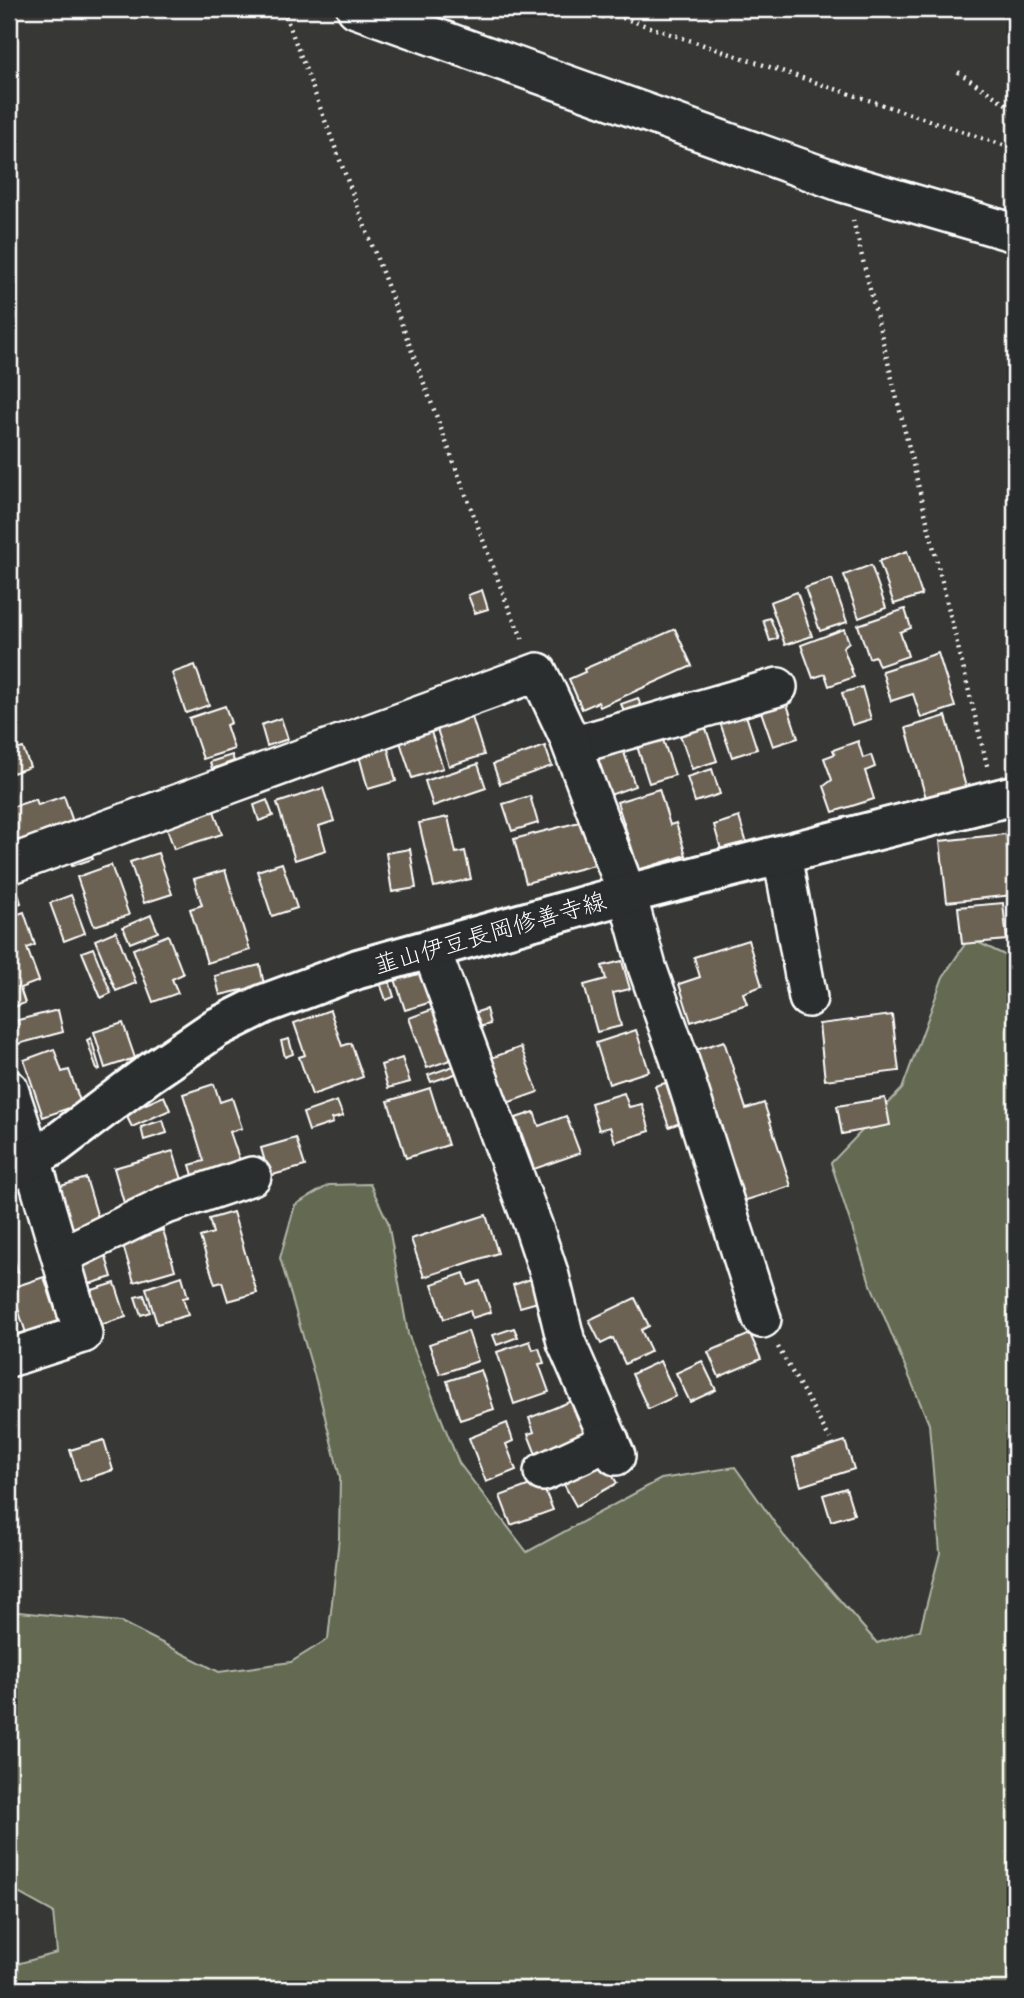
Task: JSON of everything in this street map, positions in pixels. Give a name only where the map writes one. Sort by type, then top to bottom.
[{"type":"main road","name":"韮山伊豆長岡修善寺線","points":[[20,1166],[55,1145],[150,1073],[216,1028],[275,999],[358,970],[627,894],[1005,798]]},
{"type":"street","points":[[356,9],[844,183],[1015,233]]},
{"type":"street","points":[[9,865],[538,671],[572,746],[627,894],[647,967],[678,1055],[762,1319]]},
{"type":"street","points":[[572,746],[778,687]]},
{"type":"street","points":[[782,855],[807,998]]},
{"type":"street","points":[[431,949],[533,1226],[550,1276],[566,1342],[613,1449],[543,1472]]},
{"type":"street","points":[[9,1088],[20,1166],[61,1256],[83,1334],[9,1358]]},
{"type":"street","points":[[61,1256],[163,1206],[252,1176]]},
{"type":"path","points":[[283,9],[509,609],[538,671]]},
{"type":"path","points":[[511,9],[621,18]]},
{"type":"path","points":[[596,9],[1015,149]]},
{"type":"path","points":[[958,72],[1015,110]]},
{"type":"path","points":[[844,183],[1005,798]]},
{"type":"path","points":[[762,1319],[830,1439]]},
{"type":"green space","points":[[969,938],[1015,960],[1015,1989],[9,1989],[9,1966],[57,1953],[53,1912],[9,1888],[9,1611],[121,1622],[219,1672],[291,1662],[328,1639],[339,1538],[340,1477],[316,1381],[280,1258],[295,1205],[329,1185],[370,1184],[388,1222],[408,1334],[459,1463],[527,1552],[661,1479],[735,1467],[784,1536],[877,1643],[920,1630],[940,1553],[929,1424],[869,1280],[831,1163],[902,1089],[943,977]]},
{"type":"building","points":[[907,551],[922,595],[894,604],[879,561]]},
{"type":"building","points":[[871,565],[886,608],[859,618],[844,575]]},
{"type":"building","points":[[832,579],[847,622],[820,631],[805,588]]},
{"type":"building","points":[[482,590],[488,609],[475,613],[468,595]]},
{"type":"building","points":[[797,592],[812,636],[785,645],[770,602]]},
{"type":"building","points":[[905,609],[911,628],[900,632],[908,656],[879,666],[875,656],[869,658],[858,625]]},
{"type":"building","points":[[770,618],[778,638],[770,641],[763,620]]},
{"type":"building","points":[[675,629],[692,666],[600,707],[598,702],[582,709],[569,679],[585,672],[584,669]]},
{"type":"building","points":[[844,629],[849,642],[843,647],[854,677],[829,686],[825,674],[813,678],[801,645]]},
{"type":"building","points":[[938,653],[955,707],[921,718],[913,694],[891,701],[882,671]]},
{"type":"building","points":[[195,665],[209,705],[186,713],[172,673]]},
{"type":"building","points":[[862,687],[871,719],[852,725],[842,693]]},
{"type":"building","points":[[784,695],[798,738],[773,746],[758,703]]},
{"type":"building","points":[[638,698],[641,707],[625,713],[621,704]]},
{"type":"building","points":[[225,706],[231,723],[226,725],[234,749],[203,759],[189,718]]},
{"type":"building","points":[[743,706],[757,749],[732,757],[717,714]]},
{"type":"building","points":[[471,714],[484,755],[449,766],[436,726]]},
{"type":"building","points":[[946,716],[966,787],[926,798],[906,728]]},
{"type":"building","points":[[702,717],[717,761],[692,769],[677,726]]},
{"type":"building","points":[[281,718],[288,739],[267,746],[261,725]]},
{"type":"building","points":[[429,726],[443,768],[412,778],[398,736]]},
{"type":"building","points":[[660,731],[675,775],[649,783],[635,740]]},
{"type":"building","points":[[858,741],[863,758],[871,755],[875,767],[865,771],[874,799],[833,812],[824,786],[832,780],[824,758],[835,754],[833,750]]},
{"type":"building","points":[[621,743],[635,786],[610,795],[596,752]]},
{"type":"building","points":[[387,744],[396,781],[368,789],[358,752]]},
{"type":"building","points":[[545,746],[552,766],[500,784],[493,764]]},
{"type":"building","points":[[23,748],[30,767],[13,773],[9,752]]},
{"type":"building","points":[[232,755],[234,761],[212,769],[210,762]]},
{"type":"building","points":[[478,764],[486,788],[433,806],[425,781]]},
{"type":"building","points":[[712,769],[720,794],[695,802],[687,777]]},
{"type":"building","points":[[323,788],[334,821],[319,826],[326,850],[295,860],[277,803]]},
{"type":"building","points":[[659,789],[670,825],[676,823],[686,855],[639,870],[617,802]]},
{"type":"building","points":[[64,796],[73,822],[14,842],[9,826],[9,808],[36,799],[38,805]]},
{"type":"building","points":[[530,796],[538,823],[512,831],[503,804]]},
{"type":"building","points":[[267,800],[273,816],[259,821],[254,805]]},
{"type":"building","points":[[213,808],[222,834],[174,849],[165,823]]},
{"type":"building","points":[[448,817],[456,853],[465,851],[471,879],[434,887],[419,823]]},
{"type":"building","points":[[739,817],[747,844],[722,853],[714,825]]},
{"type":"building","points":[[583,821],[594,865],[526,883],[514,839]]},
{"type":"building","points":[[1006,834],[1013,895],[947,902],[940,841]]},
{"type":"building","points":[[410,849],[416,888],[392,892],[386,853]]},
{"type":"building","points":[[90,852],[93,859],[72,866],[69,860]]},
{"type":"building","points":[[158,853],[172,894],[144,903],[130,862]]},
{"type":"building","points":[[282,863],[297,908],[272,916],[257,871]]},
{"type":"building","points":[[111,865],[129,915],[94,926],[77,877]]},
{"type":"building","points":[[225,870],[250,950],[207,963],[190,909],[202,905],[194,879]]},
{"type":"building","points":[[14,879],[21,903],[9,907],[9,881]]},
{"type":"building","points":[[71,895],[85,933],[64,941],[50,903]]},
{"type":"building","points":[[1003,903],[1007,940],[962,944],[958,907]]},
{"type":"building","points":[[24,912],[35,945],[27,948],[39,981],[20,988],[25,1003],[9,1009],[9,917]]},
{"type":"building","points":[[151,915],[158,932],[130,943],[123,927]]},
{"type":"building","points":[[116,931],[136,983],[116,991],[95,940]]},
{"type":"building","points":[[168,935],[183,974],[172,979],[178,993],[153,1002],[133,949]]},
{"type":"building","points":[[748,940],[762,986],[743,993],[747,1004],[691,1022],[679,984],[700,977],[694,957]]},
{"type":"building","points":[[93,948],[111,993],[101,998],[82,952]]},
{"type":"building","points":[[622,961],[630,989],[613,993],[621,1026],[597,1032],[584,985],[606,979],[602,966]]},
{"type":"building","points":[[260,965],[264,985],[220,995],[215,976]]},
{"type":"building","points":[[426,970],[435,1001],[405,1010],[395,979]]},
{"type":"building","points":[[389,980],[394,997],[386,1000],[380,983]]},
{"type":"building","points":[[439,1007],[456,1058],[427,1068],[409,1018]]},
{"type":"building","points":[[486,1009],[490,1024],[472,1029],[468,1015]]},
{"type":"building","points":[[58,1010],[63,1032],[14,1045],[10,1030],[19,1027],[18,1020]]},
{"type":"building","points":[[330,1010],[342,1046],[351,1043],[363,1077],[312,1095],[299,1057],[305,1055],[294,1023]]},
{"type":"building","points":[[892,1015],[899,1071],[825,1080],[819,1024]]},
{"type":"building","points":[[123,1023],[135,1058],[105,1068],[94,1032]]},
{"type":"building","points":[[636,1030],[649,1071],[609,1084],[596,1043]]},
{"type":"building","points":[[91,1038],[100,1069],[97,1070],[87,1040]]},
{"type":"building","points":[[289,1039],[293,1054],[285,1057],[281,1041]]},
{"type":"building","points":[[724,1041],[746,1109],[764,1103],[791,1186],[740,1202],[712,1117],[717,1115],[696,1050]]},
{"type":"building","points":[[521,1047],[538,1092],[507,1103],[491,1058]]},
{"type":"building","points":[[54,1049],[62,1072],[69,1070],[81,1104],[43,1117],[24,1060]]},
{"type":"building","points":[[402,1058],[410,1082],[388,1088],[381,1065]]},
{"type":"building","points":[[459,1064],[461,1072],[431,1082],[428,1075]]},
{"type":"building","points":[[669,1082],[683,1122],[669,1127],[655,1086]]},
{"type":"building","points":[[214,1084],[220,1102],[232,1098],[242,1128],[230,1132],[242,1167],[195,1182],[190,1165],[204,1161],[183,1094]]},
{"type":"building","points":[[430,1088],[448,1145],[406,1158],[388,1101]]},
{"type":"building","points":[[624,1093],[629,1107],[642,1104],[650,1131],[615,1142],[610,1127],[599,1130],[591,1103]]},
{"type":"building","points":[[164,1096],[170,1110],[132,1127],[125,1113]]},
{"type":"building","points":[[885,1098],[890,1125],[842,1134],[837,1106]]},
{"type":"building","points":[[337,1101],[343,1116],[332,1119],[333,1123],[309,1131],[303,1113]]},
{"type":"building","points":[[534,1112],[539,1126],[566,1116],[580,1153],[534,1169],[516,1118]]},
{"type":"building","points":[[163,1120],[167,1133],[144,1140],[141,1127]]},
{"type":"building","points":[[296,1138],[305,1166],[269,1176],[261,1148]]},
{"type":"building","points":[[173,1151],[184,1186],[124,1203],[114,1168]]},
{"type":"building","points":[[86,1178],[99,1221],[69,1230],[55,1188]]},
{"type":"building","points":[[233,1212],[257,1293],[228,1301],[222,1282],[215,1284],[200,1237],[213,1233],[209,1219]]},
{"type":"building","points":[[486,1215],[498,1253],[424,1277],[411,1239]]},
{"type":"building","points":[[163,1230],[175,1270],[134,1282],[122,1242]]},
{"type":"building","points":[[9,1241],[18,1272],[9,1274]]},
{"type":"building","points":[[105,1254],[112,1277],[86,1285],[79,1261]]},
{"type":"building","points":[[464,1273],[468,1285],[480,1281],[491,1312],[472,1318],[470,1310],[444,1319],[432,1284]]},
{"type":"building","points":[[182,1276],[188,1297],[183,1298],[188,1315],[157,1324],[146,1288]]},
{"type":"building","points":[[44,1277],[59,1322],[26,1333],[11,1288]]},
{"type":"building","points":[[531,1279],[538,1302],[520,1307],[513,1285]]},
{"type":"building","points":[[115,1283],[126,1317],[100,1325],[89,1291]]},
{"type":"building","points":[[144,1295],[150,1312],[141,1315],[135,1297]]},
{"type":"building","points":[[635,1298],[649,1326],[641,1330],[651,1351],[625,1364],[613,1338],[601,1344],[589,1320]]},
{"type":"building","points":[[514,1328],[518,1337],[497,1345],[493,1335]]},
{"type":"building","points":[[468,1331],[478,1361],[440,1374],[429,1344]]},
{"type":"building","points":[[750,1334],[761,1359],[719,1377],[708,1352]]},
{"type":"building","points":[[530,1341],[533,1350],[539,1348],[544,1363],[539,1364],[549,1392],[514,1404],[497,1352]]},
{"type":"building","points":[[660,1361],[676,1396],[648,1409],[632,1374]]},
{"type":"building","points":[[702,1361],[716,1390],[690,1402],[676,1373]]},
{"type":"building","points":[[481,1370],[494,1409],[460,1420],[447,1381]]},
{"type":"building","points":[[574,1400],[589,1437],[537,1457],[528,1434],[534,1432],[529,1418]]},
{"type":"building","points":[[507,1423],[513,1441],[506,1444],[516,1470],[486,1482],[469,1438]]},
{"type":"building","points":[[104,1440],[113,1470],[80,1481],[70,1450]]},
{"type":"building","points":[[845,1441],[854,1469],[801,1486],[793,1458]]},
{"type":"building","points":[[602,1459],[617,1483],[576,1506],[562,1481]]},
{"type":"building","points":[[541,1481],[553,1510],[511,1525],[500,1496]]},
{"type":"building","points":[[846,1488],[854,1514],[831,1521],[823,1495]]}]
